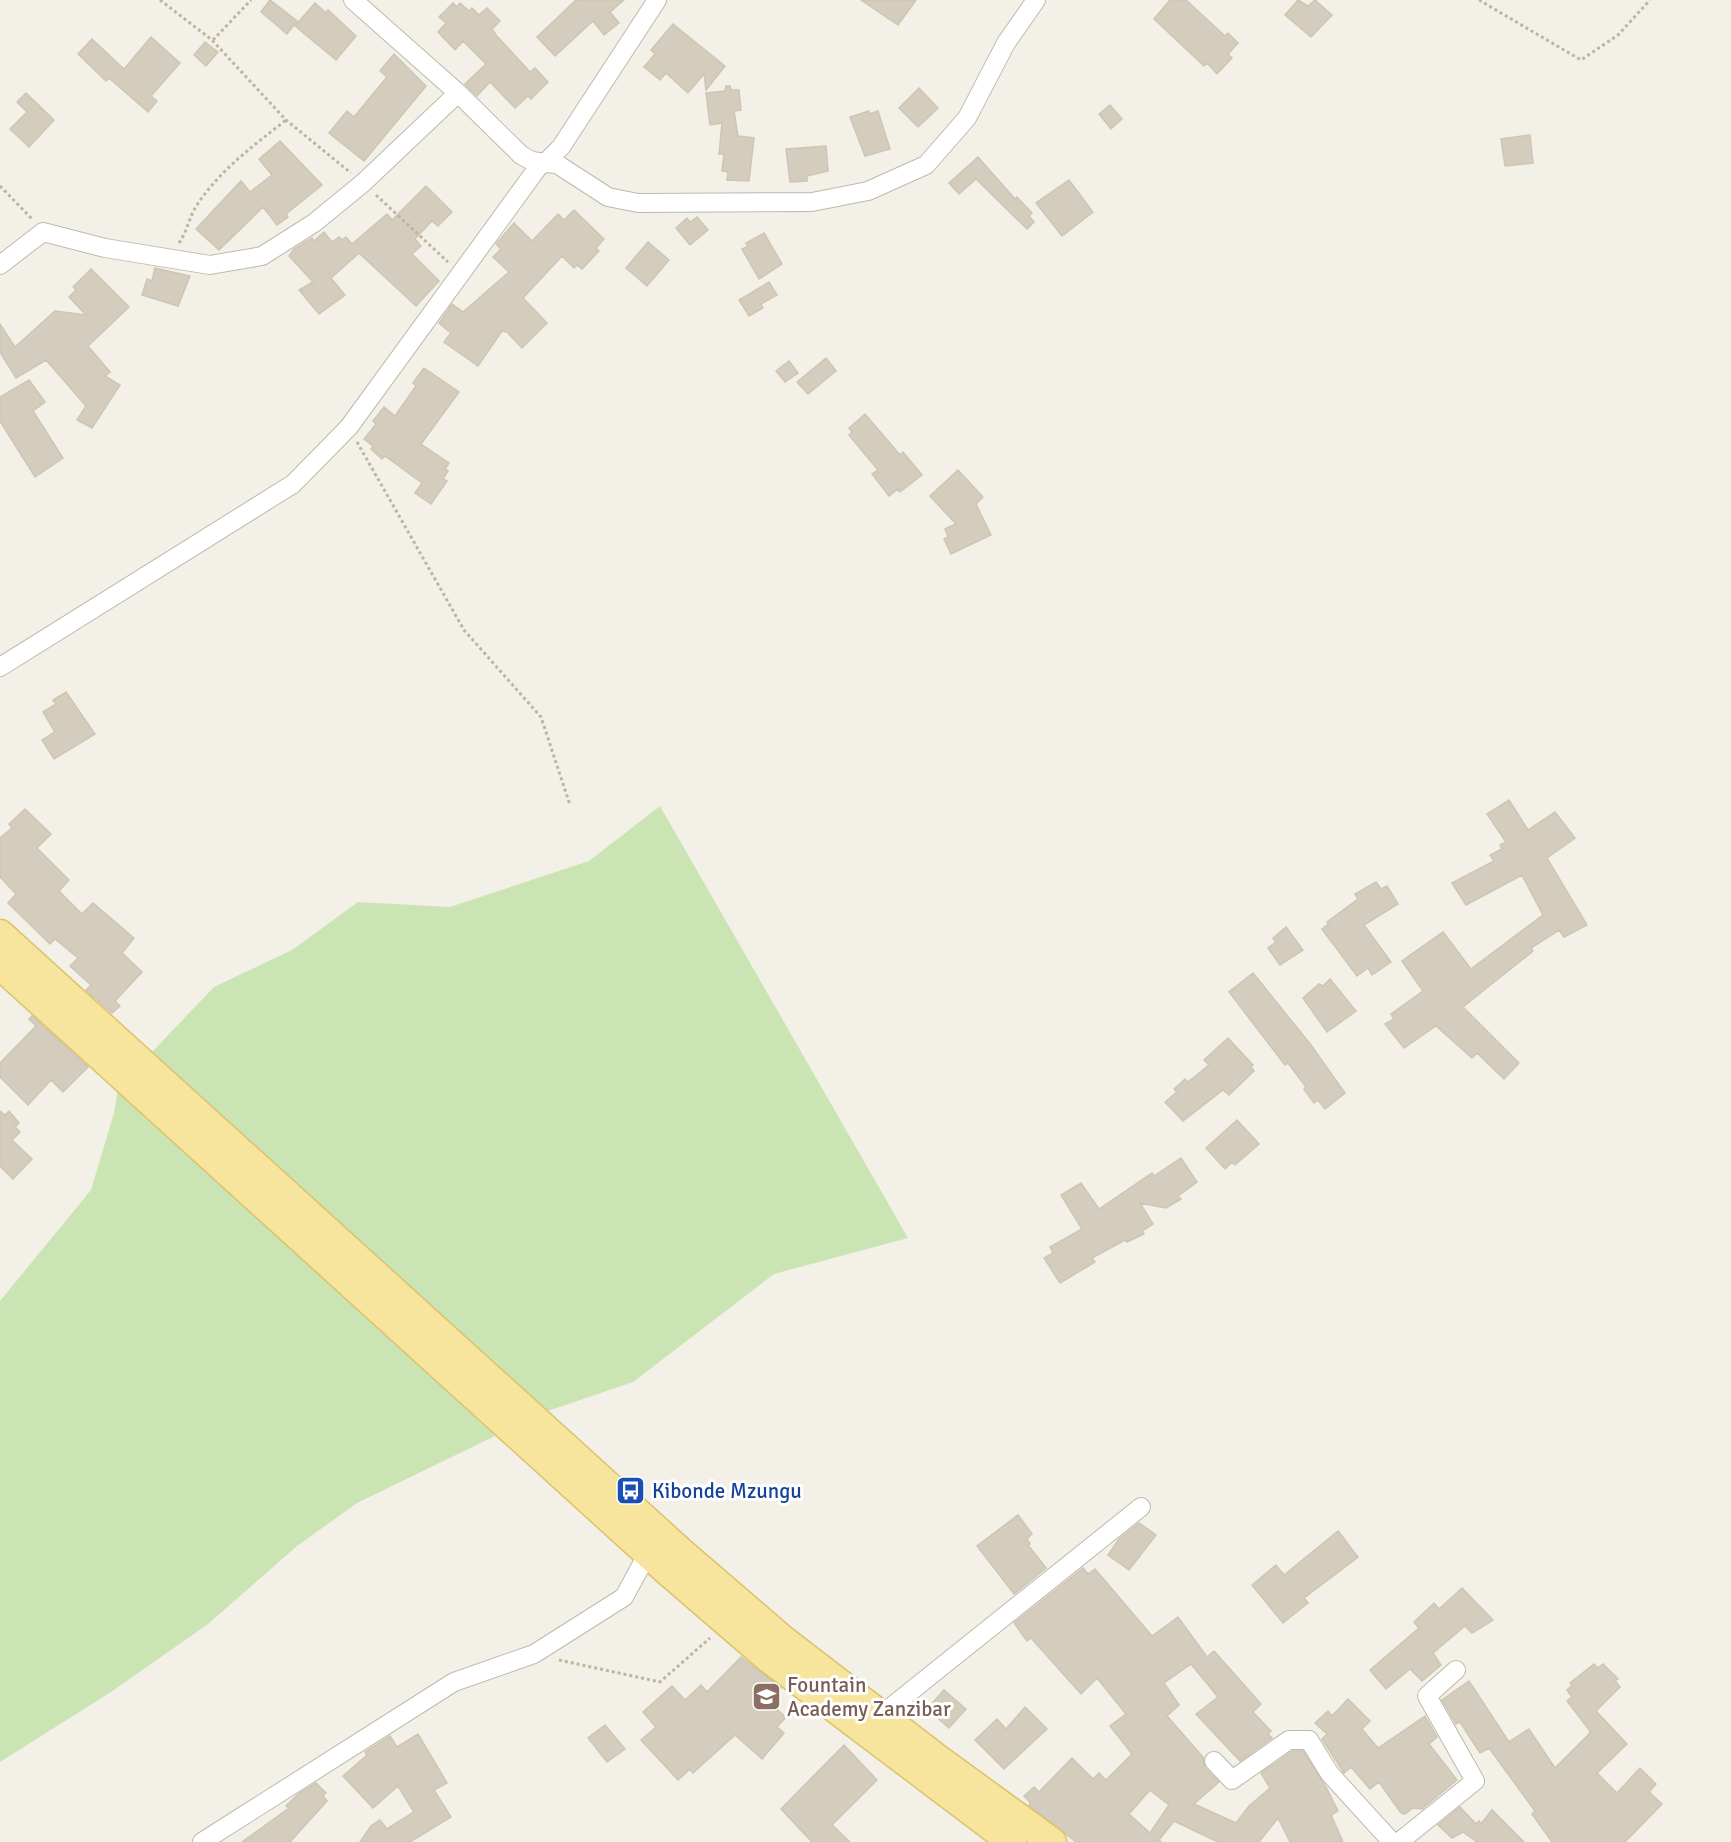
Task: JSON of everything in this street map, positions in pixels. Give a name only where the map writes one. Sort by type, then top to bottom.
[{"type":"main road","points":[[0,934],[130,1067],[537,1439],[782,1639],[1052,1842]]},
{"type":"main road","points":[[0,965],[130,1067]]},
{"type":"main road","points":[[537,1439],[648,1553],[767,1657],[1010,1842]]},
{"type":"street","points":[[353,0],[459,93],[521,155],[532,161],[561,166],[608,196],[638,203],[812,202],[868,192],[926,165],[967,118],[1006,43],[1036,0]]},
{"type":"street","points":[[0,667],[293,484],[349,427],[461,273],[483,247],[534,171],[561,147],[657,0]]},
{"type":"street","points":[[0,264],[43,232],[105,248],[210,265],[262,256],[314,223],[363,183],[459,93]]},
{"type":"street","points":[[881,1715],[1141,1507]]},
{"type":"street","points":[[202,1842],[454,1682],[534,1654],[624,1597],[648,1553]]},
{"type":"street","points":[[1399,1842],[1475,1781],[1427,1696],[1456,1670]]},
{"type":"street","points":[[1214,1761],[1232,1780],[1289,1740],[1309,1740],[1330,1774],[1392,1842]]},
{"type":"path","points":[[160,0],[212,40],[286,120],[363,183],[461,273]]},
{"type":"path","points":[[212,40],[251,0]]},
{"type":"path","points":[[1479,0],[1581,60],[1618,35],[1650,0]]},
{"type":"path","points":[[166,259],[183,238],[196,207],[215,182],[237,159],[286,120]]},
{"type":"path","points":[[0,186],[43,232]]},
{"type":"path","points":[[349,427],[464,630],[541,717],[570,805]]},
{"type":"path","points":[[534,1654],[660,1682],[727,1622]]},
{"type":"green space","points":[[660,806],[908,1238],[774,1274],[633,1382],[539,1414],[152,1052],[214,987],[292,950],[358,902],[450,907],[589,861]]},
{"type":"green space","points":[[119,1083],[495,1436],[357,1503],[297,1546],[208,1624],[111,1692],[0,1762],[0,1301],[91,1190],[114,1113]]},
{"type":"building","points":[[270,0],[297,21],[287,34],[261,12]]},
{"type":"building","points":[[576,0],[624,0],[610,12],[619,23],[604,35],[593,21],[555,56],[537,37]]},
{"type":"building","points":[[861,0],[916,0],[898,25]]},
{"type":"building","points":[[1170,0],[1186,0],[1225,36],[1228,33],[1238,43],[1228,54],[1232,58],[1217,74],[1207,63],[1204,66],[1154,19]]},
{"type":"building","points":[[1298,0],[1308,6],[1315,0],[1332,15],[1311,37],[1285,15]]},
{"type":"building","points":[[315,3],[326,13],[328,10],[356,36],[336,60],[295,26]]},
{"type":"building","points":[[453,3],[457,7],[460,3],[469,11],[472,8],[479,15],[487,8],[500,21],[492,29],[496,35],[530,72],[535,68],[548,82],[531,99],[528,96],[515,108],[490,82],[477,96],[465,84],[486,64],[463,41],[455,50],[438,32],[446,23],[439,17]]},
{"type":"building","points":[[673,24],[725,66],[706,90],[704,74],[688,93],[666,73],[660,80],[644,67],[655,54],[651,50]]},
{"type":"building","points":[[151,37],[180,63],[151,96],[157,101],[148,112],[109,78],[106,81],[78,54],[92,39],[124,69]]},
{"type":"building","points":[[205,42],[218,52],[206,66],[194,55]]},
{"type":"building","points":[[394,54],[426,86],[364,161],[329,133],[347,111],[354,117],[387,77],[380,71]]},
{"type":"building","points":[[726,86],[730,86],[731,90],[739,90],[741,110],[734,111],[738,136],[754,138],[749,181],[727,180],[728,172],[722,171],[724,154],[719,154],[722,123],[710,125],[706,93],[725,91]]},
{"type":"building","points":[[919,88],[938,108],[918,127],[899,108]]},
{"type":"building","points":[[26,93],[54,120],[29,147],[10,129],[27,112],[17,102]]},
{"type":"building","points":[[1110,105],[1122,119],[1111,129],[1099,114]]},
{"type":"building","points":[[869,111],[869,114],[878,111],[890,149],[865,156],[850,117]]},
{"type":"building","points":[[1530,135],[1533,163],[1505,166],[1501,139]]},
{"type":"building","points":[[280,141],[322,185],[286,214],[288,217],[277,225],[263,207],[219,250],[196,229],[241,181],[250,192],[272,175],[259,159]]},
{"type":"building","points":[[826,146],[828,171],[807,176],[807,181],[790,182],[786,149]]},
{"type":"building","points":[[978,157],[1015,199],[1017,197],[1032,213],[1029,216],[1034,222],[1027,229],[976,179],[959,194],[949,183]]},
{"type":"building","points":[[1069,180],[1093,212],[1062,236],[1036,203]]},
{"type":"building","points":[[426,186],[452,212],[438,226],[432,221],[415,239],[421,246],[412,254],[439,281],[416,306],[359,253],[331,278],[345,295],[319,314],[299,290],[313,282],[289,256],[294,249],[312,238],[314,241],[324,232],[332,242],[339,237],[342,240],[346,237],[352,244],[387,214],[392,220]]},
{"type":"building","points":[[574,210],[604,239],[596,248],[599,251],[582,269],[577,265],[574,268],[562,256],[523,298],[547,323],[522,348],[507,332],[502,331],[478,366],[444,342],[451,333],[439,323],[452,304],[463,312],[509,272],[493,257],[501,249],[496,244],[514,223],[532,241],[558,214],[564,220]]},
{"type":"building","points":[[697,217],[708,230],[690,245],[676,228],[687,218],[690,222]]},
{"type":"building","points":[[764,233],[782,264],[759,279],[742,249],[748,246],[746,243]]},
{"type":"building","points":[[648,242],[669,260],[647,286],[626,268]]},
{"type":"building","points":[[155,268],[190,276],[178,306],[142,295],[147,279],[152,281]]},
{"type":"building","points":[[91,269],[129,307],[88,346],[110,372],[105,376],[120,385],[92,428],[77,420],[86,406],[46,360],[16,378],[0,352],[0,324],[15,347],[55,311],[86,315],[69,297],[76,290],[73,287]]},
{"type":"building","points":[[769,282],[777,295],[761,304],[763,308],[749,316],[739,300]]},
{"type":"building","points":[[826,358],[836,371],[808,394],[797,382]]},
{"type":"building","points":[[789,361],[798,373],[785,382],[776,371]]},
{"type":"building","points":[[424,368],[459,392],[421,444],[449,463],[445,469],[448,471],[443,479],[447,481],[431,504],[415,493],[422,483],[385,456],[382,459],[371,449],[373,446],[364,439],[376,424],[373,421],[384,407],[395,416],[416,386],[413,383]]},
{"type":"building","points":[[29,380],[45,402],[33,411],[63,458],[35,477],[0,421],[0,397]]},
{"type":"building","points":[[865,414],[900,455],[903,452],[922,475],[900,492],[898,489],[889,496],[872,474],[878,470],[849,435],[852,432],[849,428]]},
{"type":"building","points":[[958,470],[983,497],[976,504],[991,535],[951,554],[944,539],[948,537],[945,529],[956,524],[930,496]]},
{"type":"building","points":[[66,692],[95,734],[54,759],[42,740],[55,732],[43,712],[56,704],[53,700]]},
{"type":"building","points":[[1509,800],[1528,830],[1555,812],[1575,838],[1547,858],[1587,925],[1564,937],[1559,930],[1531,948],[1533,951],[1463,1007],[1519,1063],[1504,1079],[1477,1053],[1472,1058],[1436,1026],[1404,1048],[1385,1024],[1394,1019],[1391,1014],[1423,991],[1402,961],[1443,932],[1471,969],[1543,915],[1522,875],[1466,905],[1452,883],[1494,861],[1490,855],[1502,849],[1500,845],[1506,842],[1487,814]]},
{"type":"building","points":[[25,809],[51,834],[37,848],[69,880],[59,891],[82,914],[93,903],[134,938],[122,953],[142,972],[115,1001],[120,1006],[112,1013],[86,990],[91,985],[70,966],[78,958],[55,939],[50,944],[8,903],[16,894],[0,877],[0,838],[12,828],[9,824]]},
{"type":"building","points":[[1376,882],[1381,889],[1387,886],[1398,904],[1364,925],[1391,962],[1372,975],[1368,968],[1357,976],[1322,929],[1328,924],[1327,922],[1358,899],[1355,894]]},
{"type":"building","points":[[1286,927],[1303,950],[1280,965],[1268,948],[1276,942],[1273,938]]},
{"type":"building","points":[[1253,973],[1311,1045],[1345,1093],[1325,1109],[1318,1100],[1314,1103],[1304,1089],[1306,1087],[1288,1063],[1285,1065],[1229,992]]},
{"type":"building","points":[[1330,979],[1356,1011],[1327,1032],[1303,998],[1319,984],[1323,986]]},
{"type":"building","points":[[32,1016],[88,1067],[63,1092],[51,1080],[28,1105],[0,1077],[0,1063],[36,1026],[29,1019]]},
{"type":"building","points":[[1228,1038],[1253,1065],[1251,1067],[1254,1071],[1229,1095],[1223,1090],[1183,1121],[1165,1102],[1177,1092],[1174,1089],[1185,1079],[1188,1082],[1209,1065],[1204,1060]]},
{"type":"building","points":[[0,1111],[5,1115],[9,1111],[19,1123],[15,1127],[20,1132],[12,1140],[32,1159],[13,1179],[0,1166]]},
{"type":"building","points":[[1237,1120],[1259,1144],[1235,1165],[1232,1162],[1225,1169],[1206,1148]]},
{"type":"building","points":[[1181,1158],[1197,1182],[1178,1196],[1181,1199],[1166,1208],[1140,1203],[1153,1224],[1142,1231],[1144,1234],[1127,1242],[1125,1240],[1092,1258],[1095,1262],[1060,1283],[1044,1258],[1053,1253],[1050,1247],[1082,1229],[1061,1195],[1081,1183],[1099,1209],[1152,1173],[1154,1176]]},
{"type":"building","points":[[1018,1515],[1032,1534],[1027,1539],[1030,1544],[1028,1545],[1046,1568],[1014,1594],[977,1546]]},
{"type":"building","points":[[1139,1523],[1156,1535],[1129,1570],[1108,1555],[1119,1539]]},
{"type":"building","points":[[1338,1531],[1358,1557],[1304,1598],[1308,1603],[1283,1623],[1252,1585],[1276,1565],[1284,1575]]},
{"type":"building","points":[[1083,1568],[1088,1574],[1095,1569],[1152,1636],[1178,1617],[1207,1657],[1214,1651],[1261,1704],[1253,1712],[1271,1731],[1268,1734],[1272,1738],[1240,1761],[1196,1714],[1218,1697],[1191,1664],[1164,1683],[1179,1705],[1167,1716],[1203,1757],[1205,1768],[1219,1782],[1194,1804],[1236,1823],[1249,1806],[1270,1788],[1261,1773],[1293,1751],[1303,1751],[1338,1811],[1331,1815],[1343,1842],[1290,1842],[1278,1818],[1259,1842],[1218,1842],[1174,1821],[1159,1840],[1161,1842],[1076,1842],[1029,1805],[1031,1803],[1024,1796],[1034,1787],[1039,1792],[1072,1758],[1093,1779],[1099,1773],[1106,1780],[1132,1754],[1110,1726],[1126,1714],[1097,1678],[1081,1694],[1031,1638],[1027,1641],[1014,1623]],"holes":[[[1150,1790],[1169,1805],[1150,1833],[1129,1814]]]},
{"type":"building","points":[[1462,1588],[1493,1620],[1472,1633],[1465,1626],[1433,1653],[1441,1665],[1422,1681],[1410,1669],[1386,1689],[1370,1670],[1419,1628],[1414,1622],[1434,1603],[1439,1609]]},
{"type":"building","points":[[741,1657],[781,1688],[768,1702],[786,1717],[777,1727],[784,1733],[762,1759],[735,1735],[693,1773],[690,1769],[678,1780],[641,1740],[656,1727],[643,1712],[672,1686],[685,1700],[701,1685],[707,1692]]},
{"type":"building","points":[[1594,1664],[1598,1668],[1603,1664],[1618,1679],[1615,1681],[1620,1687],[1596,1711],[1627,1744],[1597,1773],[1617,1793],[1640,1768],[1656,1784],[1649,1792],[1662,1804],[1625,1842],[1552,1842],[1532,1814],[1535,1811],[1489,1748],[1480,1753],[1460,1722],[1456,1724],[1442,1700],[1469,1681],[1509,1742],[1529,1729],[1555,1768],[1589,1734],[1590,1731],[1567,1701],[1572,1697],[1567,1690],[1572,1685],[1570,1683]]},
{"type":"building","points":[[944,1690],[966,1709],[949,1728],[927,1709]]},
{"type":"building","points":[[1348,1699],[1370,1721],[1362,1729],[1378,1748],[1425,1716],[1437,1737],[1429,1744],[1457,1780],[1422,1809],[1413,1808],[1405,1814],[1401,1813],[1379,1782],[1370,1789],[1351,1767],[1344,1773],[1322,1739],[1327,1734],[1315,1723],[1328,1711],[1332,1716]]},
{"type":"building","points":[[1025,1707],[1047,1729],[1004,1769],[975,1740],[997,1719],[1006,1729]]},
{"type":"building","points":[[605,1725],[625,1749],[607,1762],[588,1738]]},
{"type":"building","points":[[418,1734],[447,1783],[434,1790],[451,1817],[410,1842],[360,1842],[371,1826],[380,1820],[387,1829],[414,1812],[398,1786],[373,1808],[343,1776],[367,1755],[365,1752],[390,1736],[397,1747]]},
{"type":"building","points":[[844,1745],[877,1780],[832,1825],[850,1842],[812,1842],[781,1809]]},
{"type":"building","points":[[316,1783],[326,1793],[323,1796],[327,1801],[290,1842],[242,1842],[289,1808],[286,1806],[298,1794]]},
{"type":"building","points":[[1460,1807],[1476,1824],[1479,1821],[1481,1824],[1492,1810],[1524,1842],[1477,1842],[1463,1832],[1452,1838],[1438,1825]]},
{"type":"place","name":"Kibonde Mzungu","points":[[631,1491]]},
{"type":"place","name":"Fountain Academy Zanzibar","points":[[766,1697]]}]
